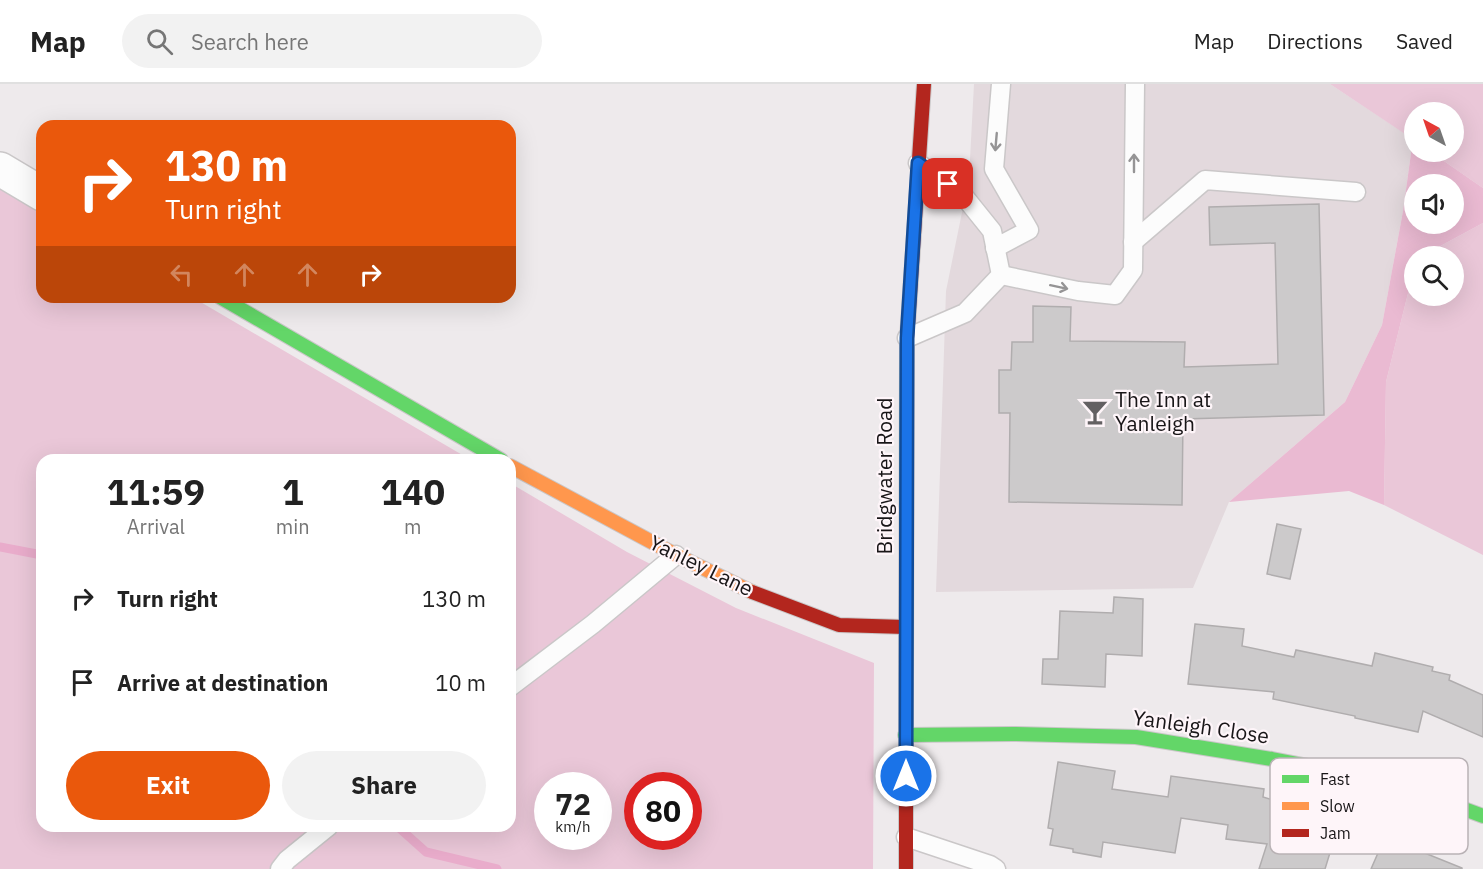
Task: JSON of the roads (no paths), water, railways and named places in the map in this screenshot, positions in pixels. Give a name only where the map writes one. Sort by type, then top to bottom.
[{"type":"main road","name":"Bridgwater Road","points":[[906,869],[907,338],[924,84]]},
{"type":"main road","points":[[230,303],[491,454]]},
{"type":"main road","name":"Yanley Lane","points":[[516,469],[676,555],[752,592],[839,625],[905,627]]},
{"type":"main road","name":"Yanleigh Close","points":[[905,735],[1013,734],[1136,737],[1270,759]]},
{"type":"main road","name":"Yanleigh Close","points":[[1468,810],[1483,816]]},
{"type":"street","points":[[0,169],[36,190]]},
{"type":"lane","points":[[995,248],[1029,230],[994,169],[1001,84]]},
{"type":"lane","points":[[1001,275],[1078,291],[1115,295],[1133,270],[1135,84]]},
{"type":"lane","points":[[918,163],[963,195],[992,231],[1001,275]]},
{"type":"lane","points":[[1133,242],[1205,180],[1356,192]]},
{"type":"lane","points":[[907,338],[965,313],[1001,275]]},
{"type":"lane","points":[[516,682],[593,624],[676,555]]},
{"type":"lane","points":[[280,869],[287,860],[321,832]]},
{"type":"lane","points":[[906,837],[996,869]]},
{"type":"waterway","points":[[0,547],[36,554]]},
{"type":"waterway","points":[[404,832],[426,852],[497,869]]},
{"type":"place","name":"The Inn at Yanleigh","points":[[1095,412]]}]
